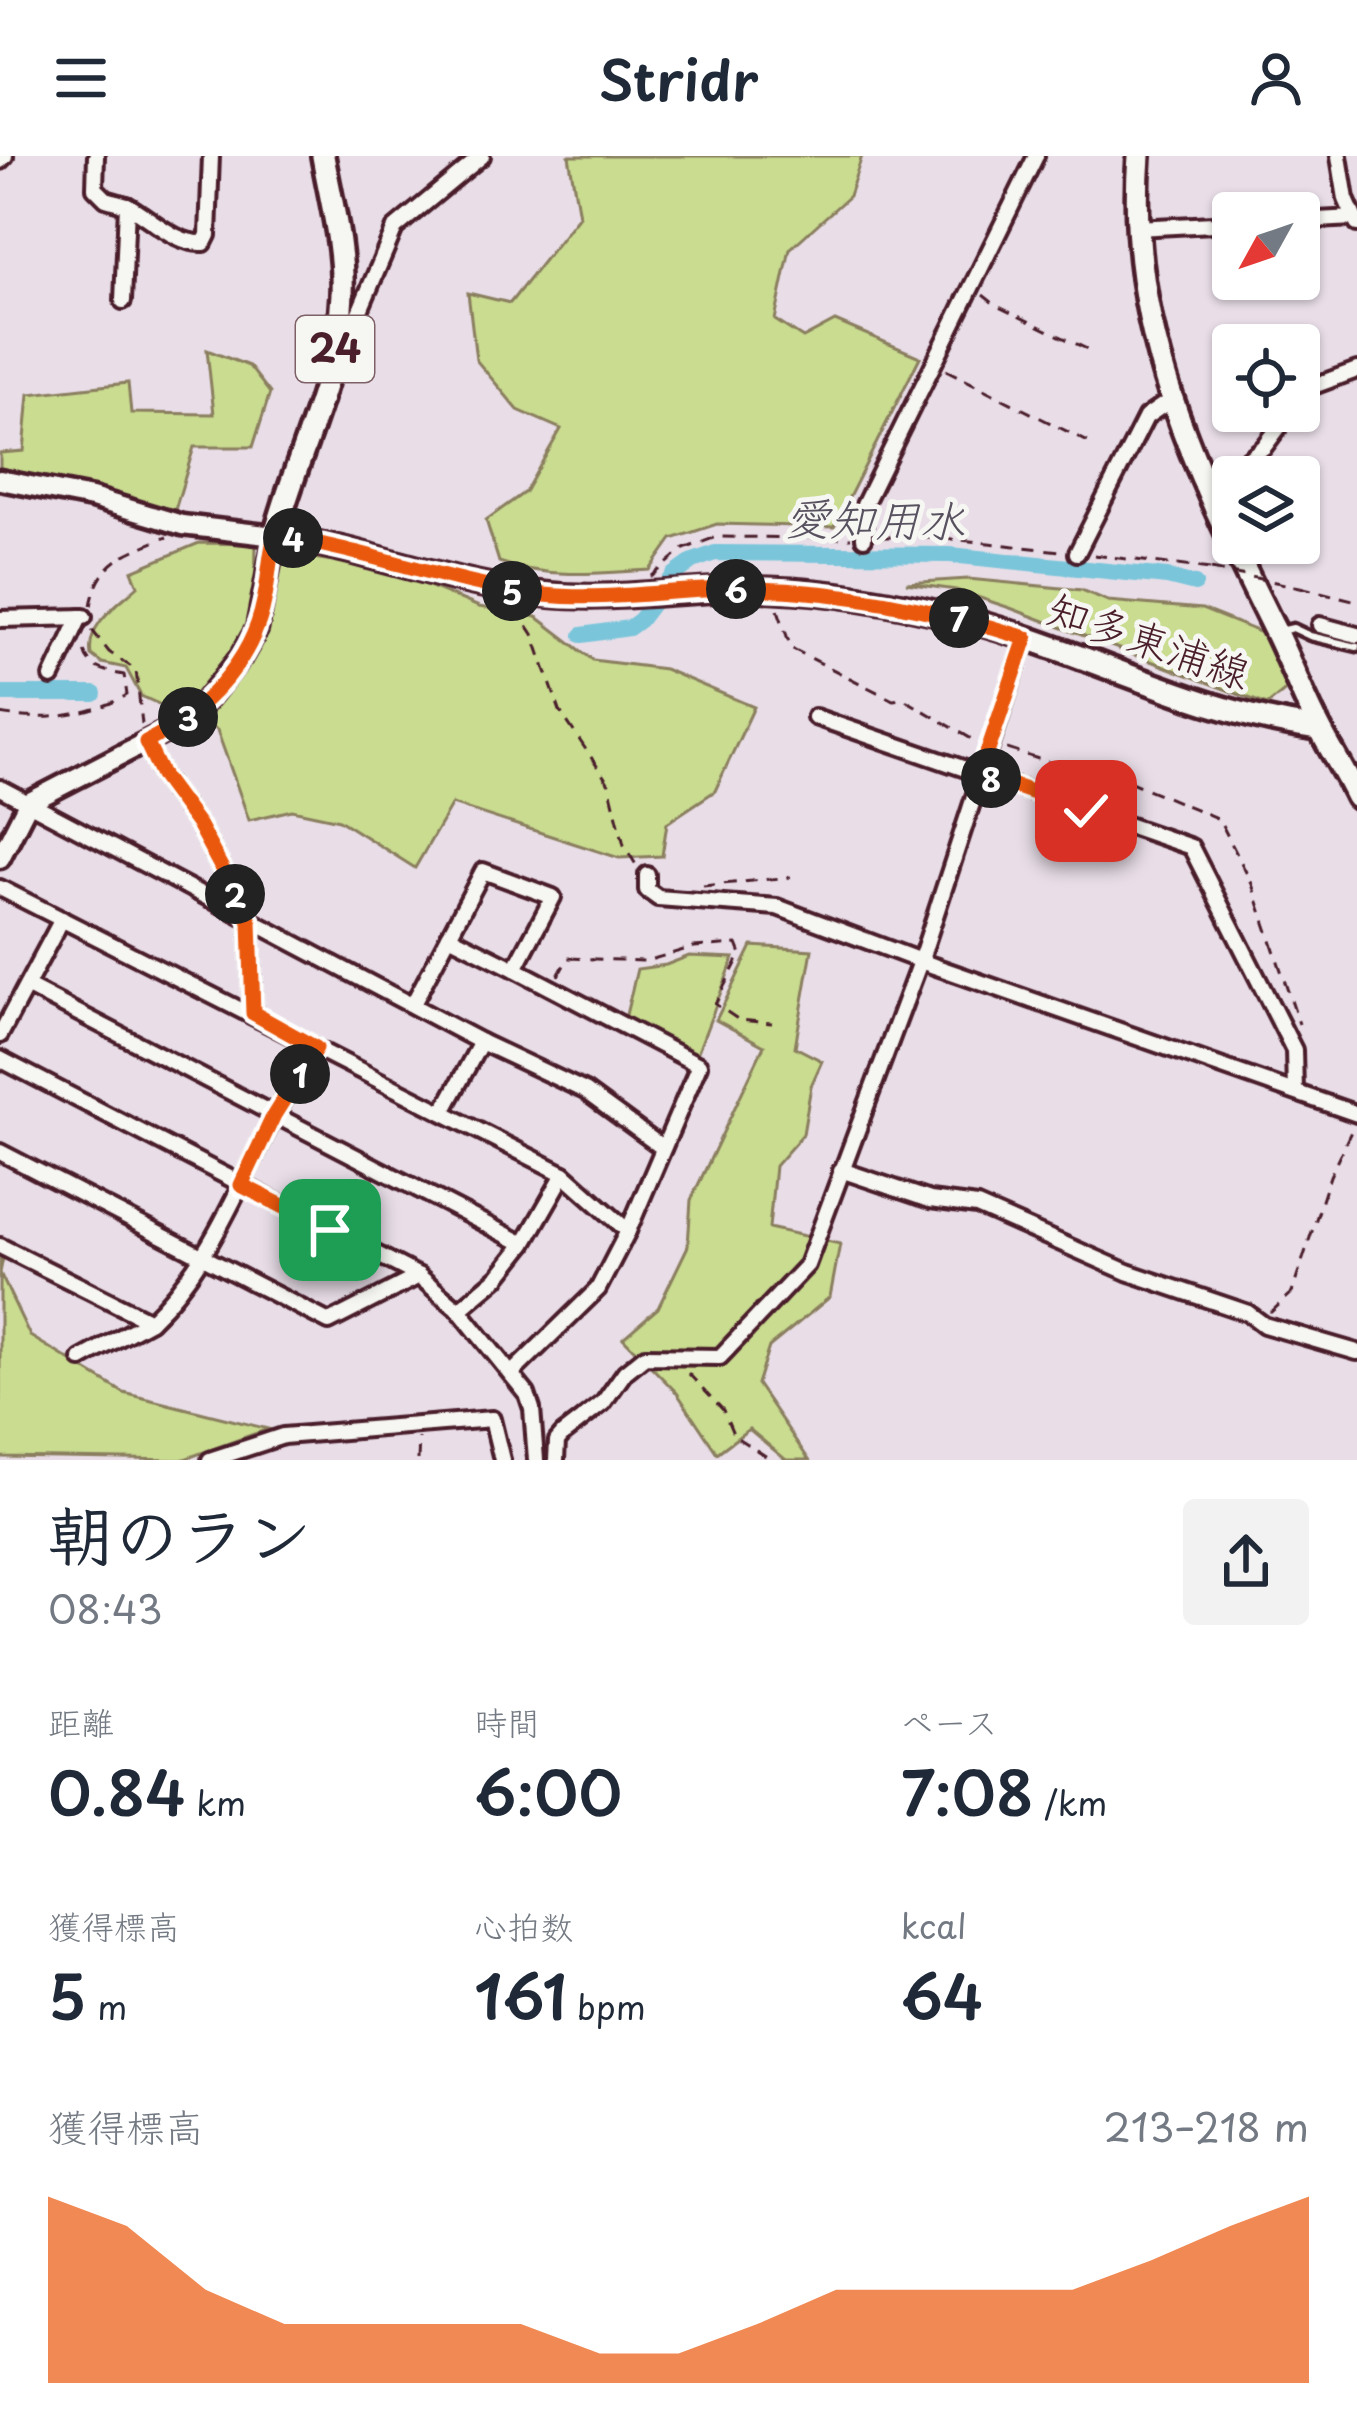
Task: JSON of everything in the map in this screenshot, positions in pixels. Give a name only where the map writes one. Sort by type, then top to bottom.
[{"type":"main road","name":"知多東浦線","points":[[1138,156],[1136,228],[1156,354],[1199,478],[1319,729],[1357,797]]},
{"type":"main road","name":"24","points":[[275,536],[338,340],[341,269],[323,157]]},
{"type":"main road","name":"知多東浦線","points":[[275,536],[512,591],[581,597],[682,591],[825,593],[943,614],[1026,638],[1263,722],[1319,729]]},
{"type":"street","points":[[96,156],[94,188],[106,199],[128,206],[195,244],[204,243],[208,235],[211,156]]},
{"type":"street","points":[[307,156],[323,157]]},
{"type":"street","points":[[338,340],[350,334],[395,228],[482,156]]},
{"type":"street","points":[[864,538],[864,505],[1036,156]]},
{"type":"street","points":[[1320,220],[1356,221],[1346,199],[1339,156]]},
{"type":"street","points":[[123,302],[128,206]]},
{"type":"street","points":[[1136,228],[1212,225]]},
{"type":"street","points":[[1320,384],[1357,370]]},
{"type":"street","points":[[1078,553],[1146,417],[1172,399]]},
{"type":"street","points":[[1252,456],[1275,432]]},
{"type":"street","points":[[0,481],[92,498],[182,525],[275,536],[261,615],[241,657],[206,702],[147,742],[28,803],[0,858]]},
{"type":"street","points":[[0,619],[85,621],[52,677]]},
{"type":"street","points":[[1320,625],[1357,635]]},
{"type":"street","points":[[556,1460],[557,1441],[603,1403],[625,1372],[645,1356],[720,1357],[807,1265],[921,959],[1026,638]]},
{"type":"street","points":[[815,716],[1191,847],[1294,1050],[1295,1092]]},
{"type":"street","points":[[147,742],[250,921],[253,1013]]},
{"type":"street","points":[[0,788],[481,1042],[585,1091],[663,1148]]},
{"type":"street","points":[[412,1004],[483,871],[553,897],[514,969]]},
{"type":"street","points":[[647,875],[646,890],[658,898],[777,907],[1357,1117]]},
{"type":"street","points":[[0,888],[564,1174],[628,1232]]},
{"type":"street","points":[[0,1035],[62,919]]},
{"type":"street","points":[[448,936],[699,1065],[628,1232],[598,1289],[512,1373]]},
{"type":"street","points":[[28,987],[524,1244]]},
{"type":"street","points":[[443,1112],[481,1042]]},
{"type":"street","points":[[81,1359],[150,1321],[181,1292],[274,1115],[316,1048]]},
{"type":"street","points":[[0,1059],[418,1276],[459,1310],[512,1373],[532,1409],[536,1460]]},
{"type":"street","points":[[0,1153],[329,1322],[418,1276]]},
{"type":"street","points":[[841,1170],[930,1201],[977,1206],[1127,1271],[1248,1313],[1264,1325],[1357,1352]]},
{"type":"street","points":[[459,1310],[498,1277],[524,1244],[564,1174]]},
{"type":"street","points":[[0,1246],[150,1321]]},
{"type":"street","points":[[210,1460],[283,1436],[491,1419],[502,1460]]},
{"type":"lane","points":[[1276,633],[1292,628],[1357,647]]},
{"type":"path","points":[[973,284],[997,306],[1088,349]]},
{"type":"path","points":[[934,364],[1090,443]]},
{"type":"path","points":[[0,714],[60,716],[100,710],[127,695],[124,675],[103,671],[86,660],[82,647],[85,621],[100,575],[108,566],[177,533],[182,525]]},
{"type":"path","points":[[632,593],[684,549],[716,537],[934,537],[1211,568],[1357,602]]},
{"type":"path","points":[[512,591],[513,605],[533,634],[556,702],[602,772],[625,845],[647,875]]},
{"type":"path","points":[[85,621],[109,652],[136,670],[147,742]]},
{"type":"path","points":[[690,886],[791,877]]},
{"type":"path","points":[[552,988],[568,958],[646,962],[694,947],[737,944],[741,954],[715,1004],[740,1020],[772,1023]]},
{"type":"path","points":[[1264,1325],[1292,1292],[1330,1176],[1357,1117]]},
{"type":"path","points":[[671,1358],[723,1410],[734,1436],[772,1460]]},
{"type":"path","points":[[418,1460],[421,1425]]},
{"type":"green space","points":[[569,156],[862,156],[849,196],[790,249],[775,320],[803,338],[835,321],[920,357],[834,527],[717,524],[672,539],[650,570],[555,573],[499,562],[486,520],[525,492],[561,429],[518,410],[476,360],[468,293],[510,303],[579,216]]},
{"type":"green space","points":[[207,350],[249,366],[270,393],[253,447],[194,447],[175,510],[0,475],[0,453],[24,451],[29,394],[128,383],[131,413],[214,414]]},
{"type":"green space","points":[[199,543],[256,544],[255,594],[273,594],[282,559],[313,558],[389,569],[479,607],[537,617],[593,660],[664,669],[754,707],[715,791],[667,823],[662,856],[619,858],[452,804],[415,868],[339,820],[292,810],[249,820],[217,730],[141,696],[126,668],[102,663],[91,655],[98,625],[138,586],[132,571]]},
{"type":"green space","points":[[968,579],[1082,590],[1108,601],[1202,609],[1262,633],[1288,688],[1267,705],[1010,608],[956,590],[906,583]]},
{"type":"green space","points":[[752,946],[812,950],[795,1047],[822,1061],[811,1086],[803,1134],[775,1166],[769,1228],[840,1244],[830,1297],[769,1347],[757,1384],[809,1460],[786,1460],[749,1429],[717,1453],[677,1393],[623,1338],[658,1308],[688,1246],[691,1200],[764,1046],[716,1020]]},
{"type":"green space","points":[[689,956],[734,958],[697,1054],[625,1019],[637,969]]},
{"type":"green space","points":[[0,1273],[30,1336],[124,1393],[268,1429],[182,1460],[0,1457]]},
{"type":"waterway","name":"愛知用水","points":[[582,635],[629,628],[674,575],[715,553],[950,555],[1167,577],[1195,584]]},
{"type":"waterway","name":"愛知用水","points":[[0,694],[94,694]]},
{"type":"route","points":[[330,1230],[241,1185],[274,1115],[316,1048],[253,1013],[250,921],[199,826],[163,777],[146,742],[206,702],[241,657],[257,629],[275,536],[363,553],[504,590],[581,597],[753,589],[825,593],[943,614],[1026,638],[980,774],[1086,811]]}]
